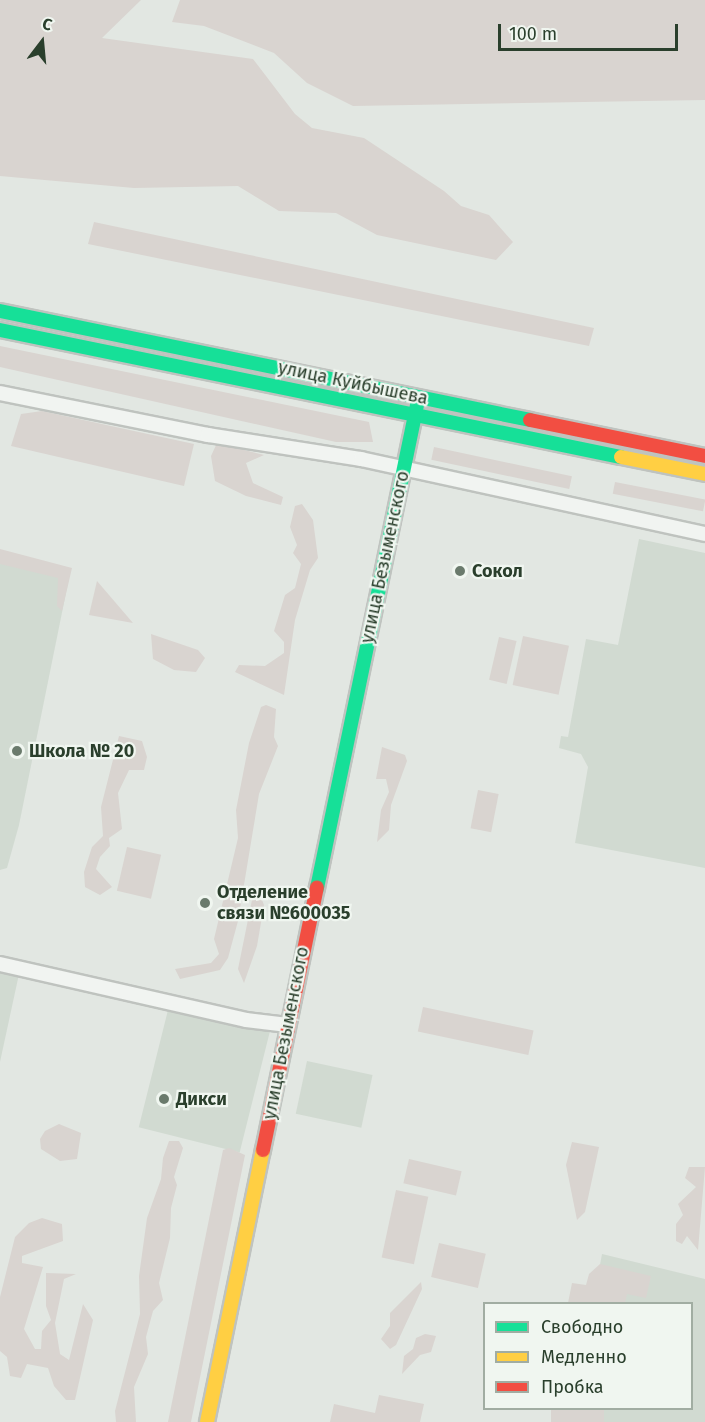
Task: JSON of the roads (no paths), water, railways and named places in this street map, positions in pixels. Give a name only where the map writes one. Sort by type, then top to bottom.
[{"type":"main road","name":"улица Куйбышева","points":[[0,311],[705,456]]},
{"type":"main road","name":"улица Куйбышева","points":[[0,330],[705,474]]},
{"type":"main road","name":"улица Безыменского","points":[[207,1422],[418,397]]},
{"type":"street","points":[[0,393],[404,468],[705,534]]},
{"type":"street","points":[[0,964],[246,1020],[288,1025]]},
{"type":"place","name":"Сокол","points":[[460,571]]},
{"type":"place","name":"Школа № 20","points":[[17,751]]},
{"type":"place","name":"Отделение связи №600035","points":[[205,903]]},
{"type":"place","name":"Дикси","points":[[164,1099]]}]
